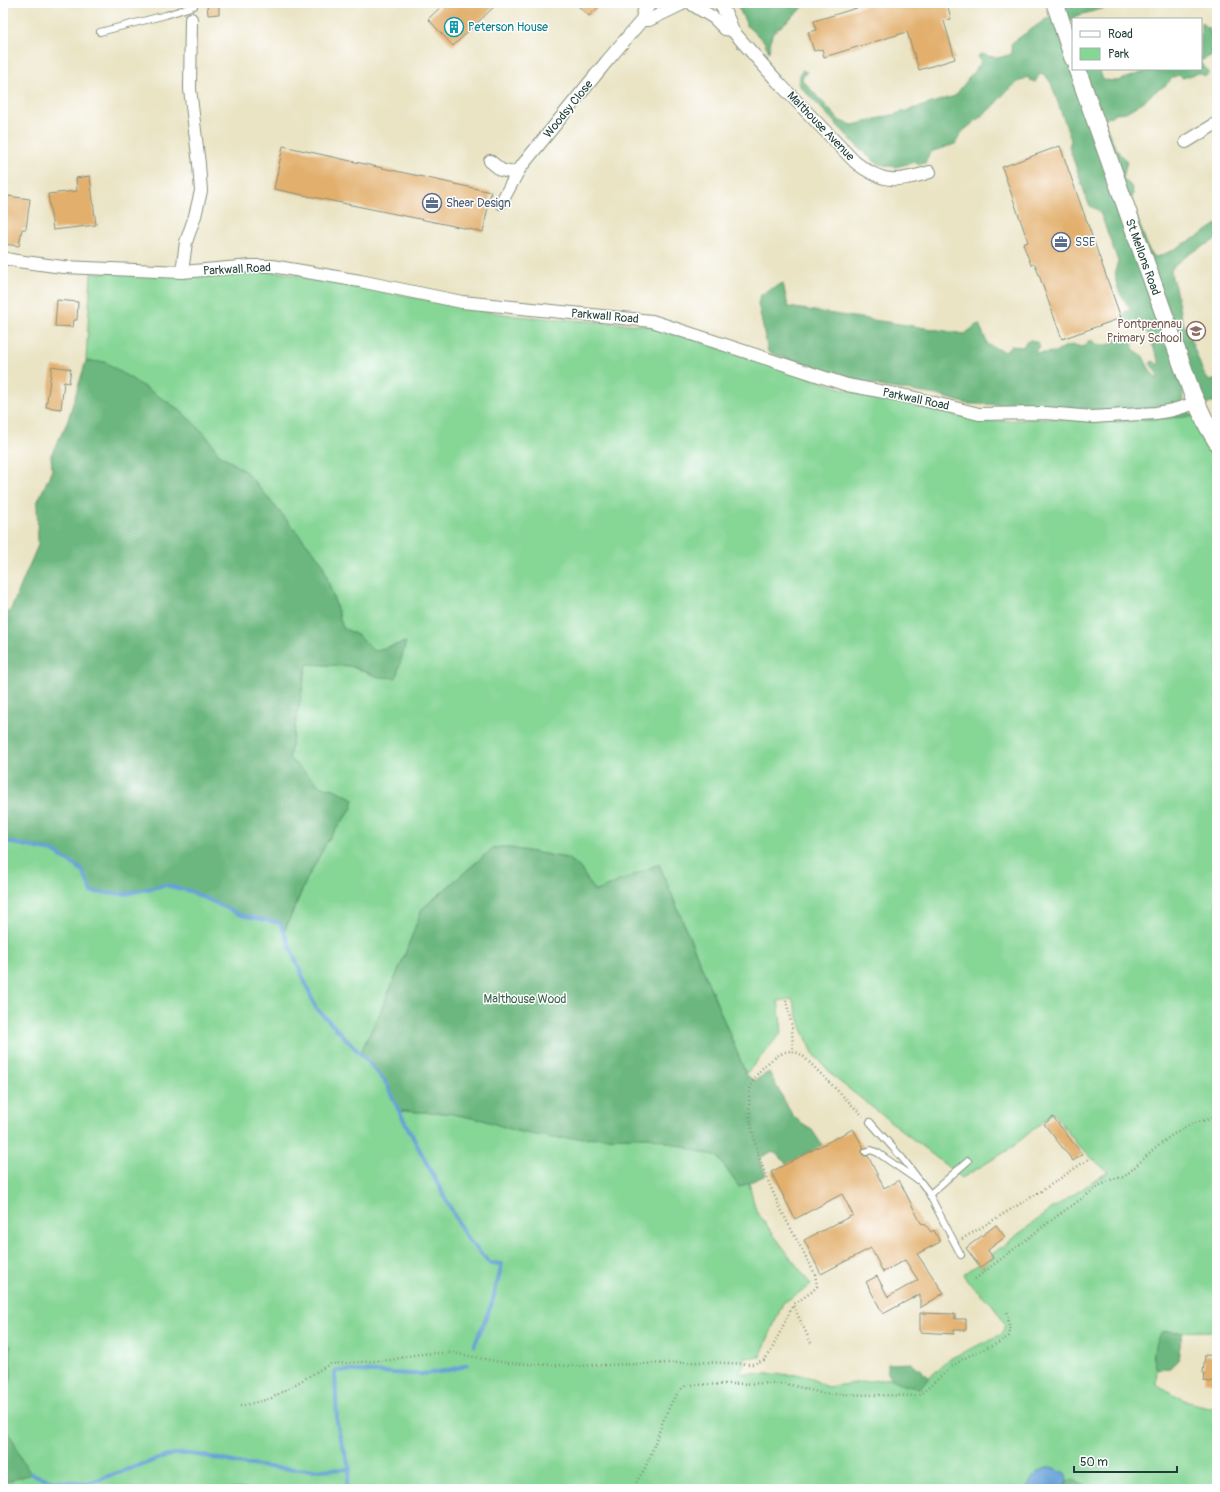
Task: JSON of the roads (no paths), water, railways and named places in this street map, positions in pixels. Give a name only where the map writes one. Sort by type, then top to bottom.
[{"type":"main road","points":[[1055,3],[1072,55]]},
{"type":"main road","name":"St Mellons Road","points":[[1077,70],[1196,403],[1217,442]]},
{"type":"street","name":"Woodsy Close","points":[[502,203],[520,168],[642,20],[643,13],[652,3]]},
{"type":"street","name":"Malthouse Avenue","points":[[720,3],[731,23],[732,30],[778,82],[855,162],[867,172],[878,177],[898,180],[930,172]]},
{"type":"street","points":[[642,20],[649,20],[677,4],[695,4]]},
{"type":"street","name":"Malthouse Avenue","points":[[695,4],[726,29],[732,30]]},
{"type":"street","points":[[182,272],[186,242],[195,216],[200,191],[199,164],[190,89],[191,19]]},
{"type":"street","points":[[1186,142],[1217,123]]},
{"type":"street","points":[[490,161],[501,170],[513,173],[520,168]]},
{"type":"street","name":"Parkwall Road","points":[[3,258],[63,266],[182,272],[251,266],[272,266],[360,281],[462,302],[652,320],[847,385],[911,397],[979,414],[1046,413],[1093,417],[1156,413],[1186,407],[1196,403]]},
{"type":"lane","points":[[191,19],[194,4]]},
{"type":"lane","points":[[100,32],[166,15],[194,4]]},
{"type":"lane","points":[[870,1122],[903,1159],[930,1194],[961,1255]]},
{"type":"lane","points":[[866,1152],[870,1150],[878,1153],[923,1184]]},
{"type":"lane","points":[[930,1194],[968,1161]]},
{"type":"water","points":[[1051,1467],[1060,1470],[1067,1477],[1064,1489],[1028,1489],[1033,1477],[1036,1474]]},
{"type":"waterway","points":[[3,841],[53,851],[82,870],[92,892],[125,894],[165,885],[190,891],[241,915],[280,923],[316,1008],[385,1081],[399,1111],[466,1237],[490,1263],[502,1264],[492,1303],[474,1346]]},
{"type":"waterway","points":[[346,1489],[350,1469],[337,1422],[335,1371],[422,1374],[444,1371],[467,1365]]},
{"type":"waterway","points":[[31,1474],[54,1481],[88,1483],[173,1454],[200,1455],[243,1464],[269,1467],[310,1470],[350,1469]]},
{"type":"place","name":"Peterson House","points":[[454,27]]},
{"type":"place","name":"Shear Design","points":[[432,203]]},
{"type":"place","name":"SSE","points":[[1061,242]]},
{"type":"place","name":"Pontprennau Primary School","points":[[1196,331]]},
{"type":"park label","name":"Malthouse Wood","points":[[525,999]]}]
